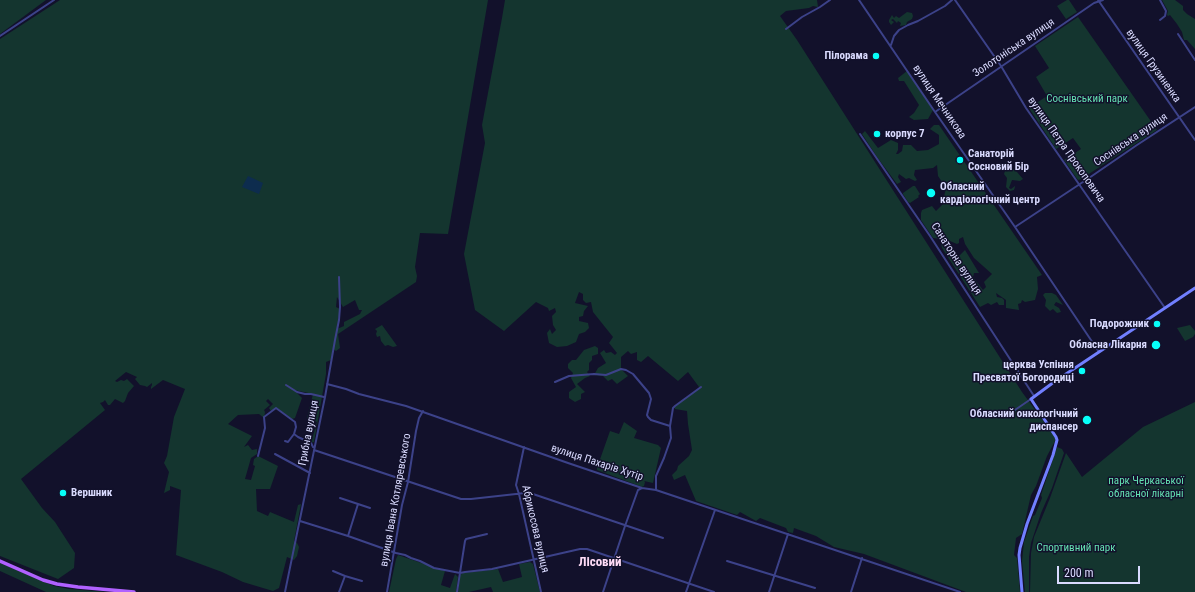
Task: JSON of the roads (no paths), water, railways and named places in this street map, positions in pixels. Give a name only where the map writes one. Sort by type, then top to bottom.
[{"type":"main road","points":[[0,561],[57,584],[134,592]]},
{"type":"street","points":[[0,36],[54,0]]},
{"type":"street","points":[[786,29],[802,17],[830,0]]},
{"type":"street","name":"вулиця Мечникова","points":[[859,0],[1099,352]]},
{"type":"street","points":[[891,46],[894,36],[899,30],[925,18],[953,0]]},
{"type":"street","name":"вулиця Петра Прокоповича","points":[[953,0],[1001,66],[1026,108],[1053,144],[1165,308]]},
{"type":"street","name":"Золотоніська вулиця","points":[[935,112],[1094,3],[1103,0]]},
{"type":"street","points":[[1160,0],[1166,11],[1160,20]]},
{"type":"street","name":"вулиця Грузиненка","points":[[1098,1],[1195,140]]},
{"type":"street","points":[[1178,34],[1195,60]]},
{"type":"street","name":"Соснівська вулиця","points":[[1015,227],[1195,107]]},
{"type":"street","name":"Санаторна вулиця","points":[[860,134],[930,236],[1056,437],[1057,441],[1053,455],[1020,548],[1022,592]]},
{"type":"street","name":"Грибна вулиця","points":[[285,592],[310,473],[339,320],[339,276]]},
{"type":"street","points":[[1012,412],[1195,288]]},
{"type":"street","points":[[555,382],[569,376],[594,374],[606,375],[621,369],[626,370],[632,374],[649,394],[651,399],[647,415],[648,418],[670,426]]},
{"type":"street","name":"вулиця Пахарів Хутір","points":[[327,384],[423,411],[642,488],[656,490],[960,592]]},
{"type":"street","points":[[286,385],[299,393],[325,397]]},
{"type":"street","points":[[656,490],[656,476],[671,438],[670,426],[673,408],[701,387]]},
{"type":"street","points":[[258,456],[265,428],[264,417],[276,408],[295,422],[296,426],[294,434],[288,442],[285,441]]},
{"type":"street","name":"вулиця Івана Котляревського","points":[[388,592],[416,431],[419,418],[423,411]]},
{"type":"street","points":[[294,434],[311,443],[314,449],[408,482],[463,499],[525,493],[535,494],[663,538]]},
{"type":"street","points":[[311,443],[315,442]]},
{"type":"street","name":"Абрикосова вулиця","points":[[524,447],[516,482],[516,489],[519,494],[541,592]]},
{"type":"street","points":[[275,454],[310,473]]},
{"type":"street","points":[[603,592],[638,490],[642,488]]},
{"type":"street","points":[[340,498],[370,508]]},
{"type":"street","points":[[348,536],[358,504]]},
{"type":"street","points":[[686,592],[715,510]]},
{"type":"street","points":[[300,521],[404,555],[434,568],[460,573],[492,569],[580,549],[587,549],[714,592]]},
{"type":"street","points":[[457,592],[466,539],[487,534]]},
{"type":"street","points":[[769,592],[788,534]]},
{"type":"street","points":[[851,592],[862,558]]},
{"type":"street","points":[[727,561],[815,588]]},
{"type":"street","points":[[333,571],[362,581]]},
{"type":"street","points":[[340,592],[345,576]]},
{"type":"water","points":[[248,176],[263,183],[259,194],[242,187]]},
{"type":"place","name":"Пілорама","points":[[876,56]]},
{"type":"place","name":"корпус 7","points":[[877,134]]},
{"type":"place","name":"Санаторій Сосновий Бір","points":[[960,160]]},
{"type":"place","name":"Обласний кардіологічний центр","points":[[931,193]]},
{"type":"place","name":"Подорожник","points":[[1157,324]]},
{"type":"place","name":"Обласна Лікарня","points":[[1156,345]]},
{"type":"place","name":"церква Успіння Пресвятої Богородиці","points":[[1082,371]]},
{"type":"place","name":"Обласний онкологічний диспансер","points":[[1087,420]]},
{"type":"place","name":"Вершник","points":[[63,493]]},
{"type":"district","name":"Лісовий","points":[[600,563]]},
{"type":"park label","name":"Соснівський парк","points":[[1087,99]]},
{"type":"park label","name":"парк Черкаської обласної лікарні","points":[[1146,487]]},
{"type":"park label","name":"Спортивний парк","points":[[1076,548]]}]
